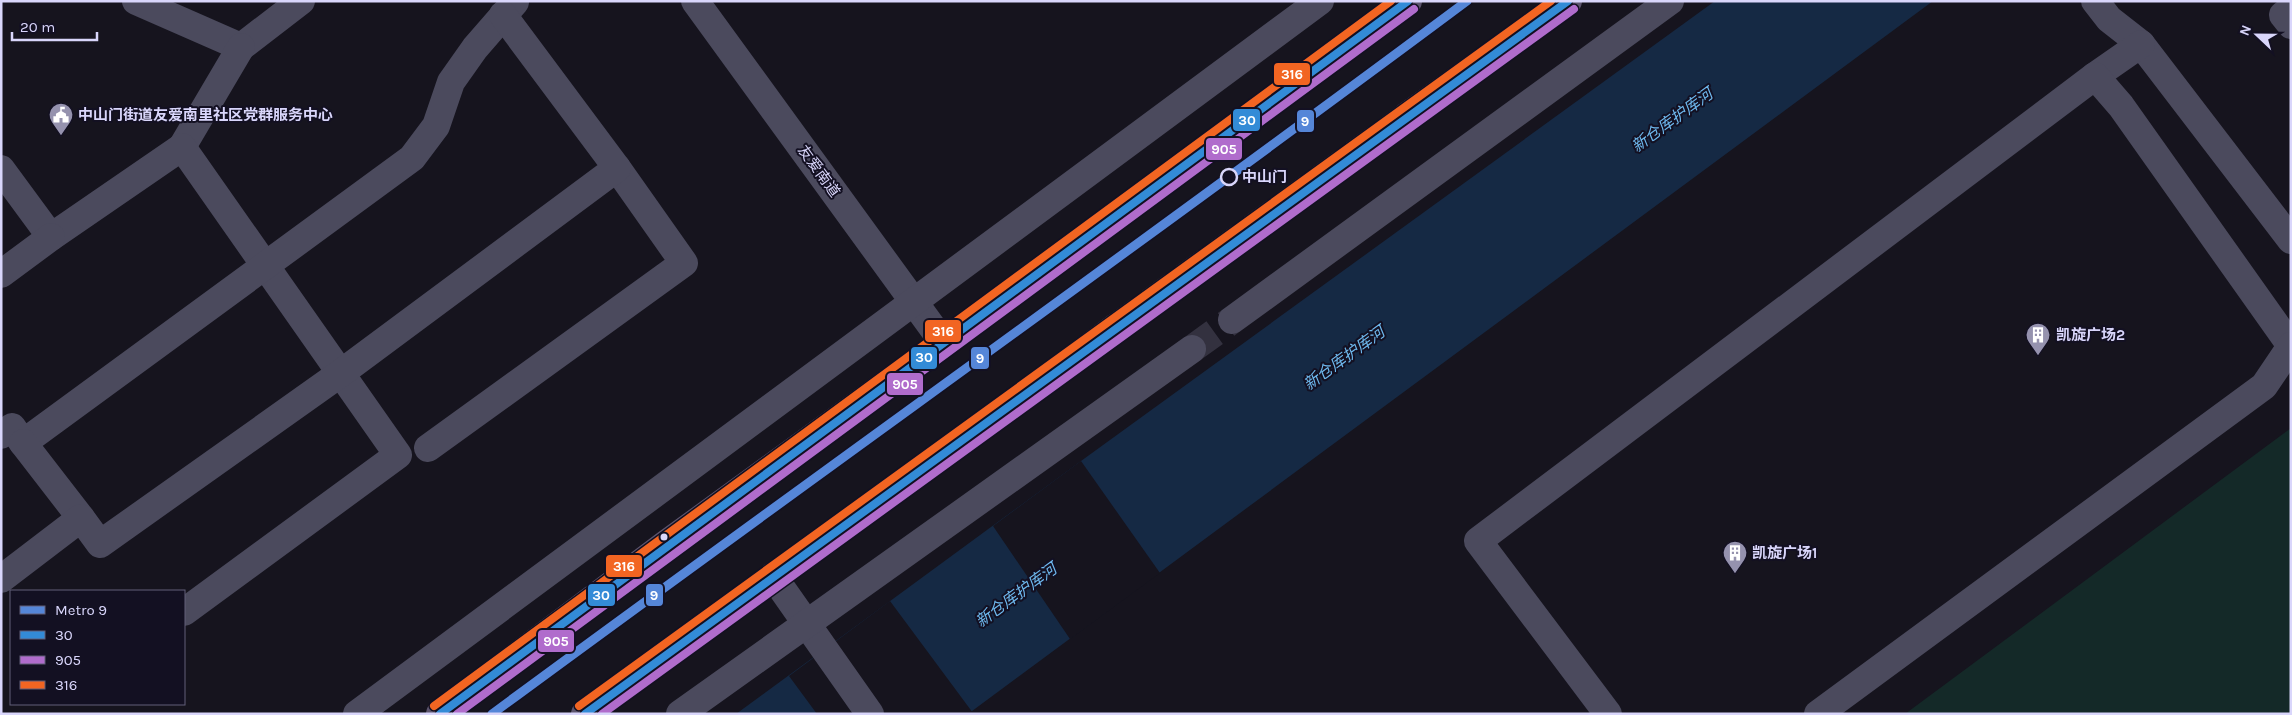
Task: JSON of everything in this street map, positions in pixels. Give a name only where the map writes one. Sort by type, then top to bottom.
[{"type":"main road","points":[[1353,42],[1408,1]]},
{"type":"main road","points":[[1407,116],[1568,1]]},
{"type":"main road","points":[[440,714],[666,544],[1064,255]]},
{"type":"main road","points":[[585,714],[773,576],[986,424],[1116,327]]},
{"type":"street","points":[[136,1],[241,47]]},
{"type":"street","points":[[1,274],[182,147],[241,47],[301,1]]},
{"type":"street","name":"友爱南道","points":[[695,1],[943,342]]},
{"type":"street","points":[[357,714],[1320,1]]},
{"type":"street","points":[[1232,320],[1670,1]]},
{"type":"street","points":[[2095,1],[2109,19],[2141,44]]},
{"type":"street","points":[[2120,1],[2141,44],[2291,240]]},
{"type":"street","points":[[428,448],[684,263],[509,8],[475,48],[451,82],[436,126],[412,158],[265,266],[9,429],[100,544],[340,373],[617,168]]},
{"type":"street","points":[[2291,9],[2283,15],[2291,25]]},
{"type":"street","points":[[1608,714],[1478,541],[2095,76],[2141,44]]},
{"type":"street","points":[[1818,714],[2264,386],[2291,346],[2121,106],[2095,76]]},
{"type":"street","points":[[182,147],[398,455],[185,611]]},
{"type":"street","points":[[1,169],[52,237]]},
{"type":"street","points":[[680,714],[1192,349]]},
{"type":"street","points":[[1,579],[81,518]]},
{"type":"street","points":[[773,576],[870,714]]},
{"type":"green space","points":[[2291,428],[2291,714],[1905,714]]},
{"type":"water","name":"新仓库护库河","points":[[1715,1],[1933,1],[968,714],[736,714],[1081,461]]},
{"type":"pier","points":[[1081,461],[1160,573],[1070,639],[993,526]]},
{"type":"pier","points":[[890,601],[973,713],[817,714],[789,676]]},
{"type":"tunnel","points":[[1064,255],[1353,42]]},
{"type":"tunnel","points":[[1116,327],[1407,116]]},
{"type":"tunnel","points":[[1192,349],[1232,320]]},
{"type":"metro line","name":"9","points":[[492,714],[1467,1]]},
{"type":"transit line","name":"316","points":[[434,706],[1391,1]]},
{"type":"transit line","name":"30","points":[[440,714],[1408,1]]},
{"type":"transit line","name":"316","points":[[579,706],[1551,1]]},
{"type":"transit line","name":"30","points":[[585,714],[1568,1]]},
{"type":"transit line","name":"905","points":[[457,714],[1414,9]]},
{"type":"transit line","name":"905","points":[[602,714],[1574,9]]},
{"type":"place","name":"中山门街道友爱南里社区党群服务中心","points":[[61,136]]},
{"type":"place","name":"中山门","points":[[1229,177]]},
{"type":"place","name":"凯旋广场2","points":[[2038,356]]},
{"type":"place","name":"凯旋广场1","points":[[1735,574]]}]
